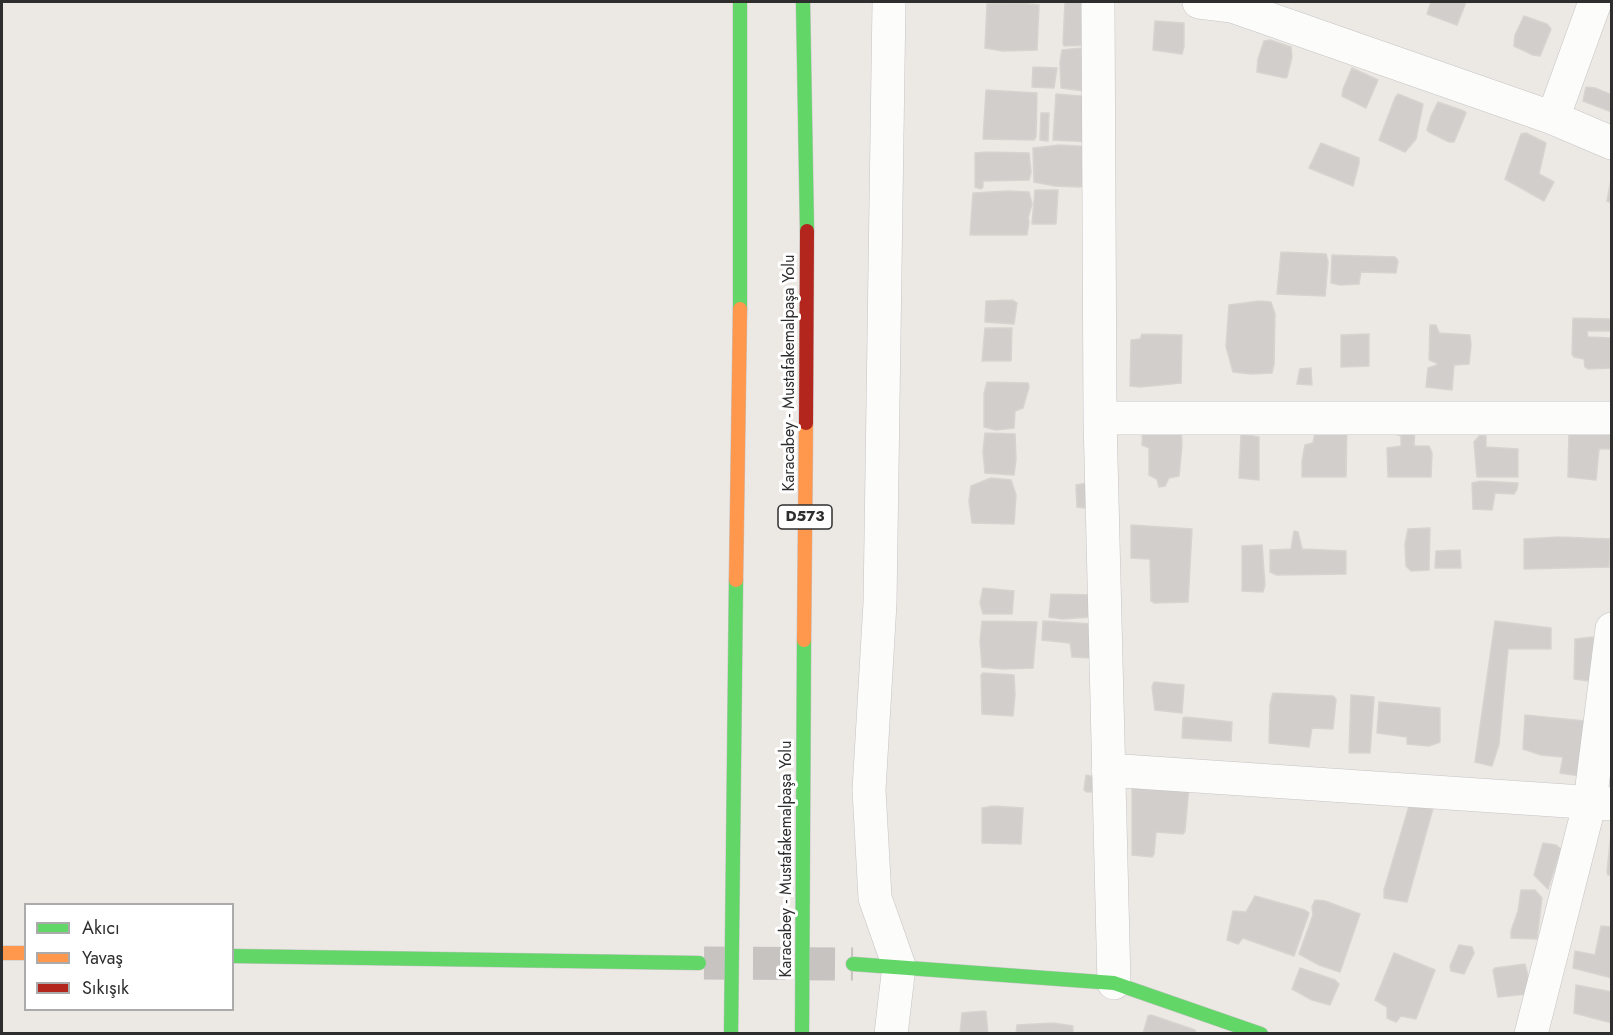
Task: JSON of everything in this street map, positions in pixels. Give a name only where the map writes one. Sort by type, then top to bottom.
[{"type":"main road","points":[[731,1034],[741,191],[740,2]]},
{"type":"main road","name":"Karacabey - Mustafakemalpaşa Yolu","points":[[802,1034],[807,230],[803,2]]},
{"type":"main road","points":[[2,953],[24,953]]},
{"type":"main road","points":[[234,956],[699,963]]},
{"type":"main road","points":[[853,964],[1114,983],[1261,1034]]},
{"type":"street","points":[[889,2],[880,603],[869,790],[875,898],[899,966],[891,1034]]},
{"type":"street","points":[[1098,2],[1100,418],[1114,983]]},
{"type":"street","points":[[1199,2],[1232,6],[1553,118],[1611,143]]},
{"type":"street","points":[[1553,118],[1595,2]]},
{"type":"street","points":[[1100,418],[1611,418]]},
{"type":"street","points":[[1531,1034],[1601,803],[1611,629]]},
{"type":"street","points":[[1108,770],[1601,803]]},
{"type":"building","points":[[1065,2],[1085,2],[1092,45],[1064,46]]},
{"type":"building","points":[[1431,2],[1466,2],[1457,25],[1427,14]]},
{"type":"building","points":[[987,4],[1039,5],[1037,50],[1003,51],[985,48]]},
{"type":"building","points":[[1524,16],[1547,24],[1551,29],[1540,56],[1514,46],[1515,35]]},
{"type":"building","points":[[1155,21],[1184,23],[1182,54],[1153,50]]},
{"type":"building","points":[[1270,40],[1291,47],[1292,57],[1285,78],[1257,72],[1258,59],[1264,41]]},
{"type":"building","points":[[1082,48],[1093,51],[1092,92],[1061,88],[1062,50]]},
{"type":"building","points":[[1033,67],[1057,68],[1054,88],[1032,87]]},
{"type":"building","points":[[1352,68],[1378,80],[1366,108],[1342,96]]},
{"type":"building","points":[[1586,87],[1612,95],[1612,112],[1583,101]]},
{"type":"building","points":[[986,90],[1037,93],[1036,137],[1034,140],[983,139]]},
{"type":"building","points":[[1056,94],[1093,97],[1092,142],[1053,140]]},
{"type":"building","points":[[1398,94],[1423,104],[1416,139],[1405,152],[1379,140]]},
{"type":"building","points":[[1438,102],[1466,113],[1454,142],[1449,142],[1427,130]]},
{"type":"building","points":[[1041,113],[1049,113],[1048,141],[1040,140]]},
{"type":"building","points":[[1526,133],[1546,143],[1539,174],[1554,182],[1544,201],[1505,179],[1521,134]]},
{"type":"building","points":[[1321,143],[1359,158],[1353,186],[1309,168]]},
{"type":"building","points":[[1060,145],[1093,147],[1090,185],[1055,186],[1034,182],[1033,148]]},
{"type":"building","points":[[975,153],[1029,153],[1031,172],[1029,180],[983,181],[981,189],[975,187]]},
{"type":"building","points":[[1612,175],[1612,203],[1607,201]]},
{"type":"building","points":[[1035,190],[1058,190],[1056,224],[1032,224]]},
{"type":"building","points":[[1029,192],[1032,204],[1027,235],[970,235],[973,193]]},
{"type":"building","points":[[1281,252],[1326,254],[1328,262],[1325,296],[1277,294]]},
{"type":"building","points":[[1332,255],[1395,257],[1398,261],[1396,273],[1361,272],[1359,284],[1331,283]]},
{"type":"building","points":[[1012,300],[1017,303],[1014,324],[985,322],[986,301]]},
{"type":"building","points":[[1259,301],[1271,302],[1275,314],[1272,373],[1233,372],[1226,346],[1229,305]]},
{"type":"building","points":[[1573,318],[1612,319],[1612,331],[1587,331],[1588,337],[1612,338],[1612,368],[1588,369],[1585,367],[1584,359],[1574,357],[1572,354]]},
{"type":"building","points":[[1430,325],[1436,325],[1439,333],[1470,335],[1469,364],[1454,365],[1452,390],[1426,387],[1428,368],[1437,365],[1429,360]]},
{"type":"building","points":[[985,328],[1012,328],[1011,361],[982,361]]},
{"type":"building","points":[[1142,334],[1182,335],[1181,383],[1130,386],[1131,340],[1140,339]]},
{"type":"building","points":[[1369,334],[1369,366],[1341,367],[1341,335]]},
{"type":"building","points":[[1311,368],[1312,385],[1297,384],[1300,369]]},
{"type":"building","points":[[987,382],[1028,383],[1023,408],[1015,411],[1014,428],[996,430],[984,427],[984,394]]},
{"type":"building","points":[[1317,423],[1347,423],[1346,477],[1302,477],[1305,445],[1313,443]]},
{"type":"building","points":[[1143,424],[1181,425],[1179,476],[1169,478],[1165,486],[1159,487],[1157,479],[1149,475],[1149,448],[1142,445]]},
{"type":"building","points":[[1415,425],[1414,446],[1429,446],[1432,453],[1431,477],[1388,477],[1387,448],[1401,446],[1401,436],[1392,433]]},
{"type":"building","points":[[1612,426],[1612,449],[1599,449],[1596,480],[1568,477],[1569,430]]},
{"type":"building","points":[[985,433],[1015,434],[1014,475],[985,473],[983,452]]},
{"type":"building","points":[[1241,434],[1259,437],[1259,480],[1239,478]]},
{"type":"building","points":[[1480,435],[1486,436],[1486,447],[1518,449],[1518,477],[1477,477],[1474,442]]},
{"type":"building","points":[[991,478],[1011,480],[1016,495],[1014,524],[972,523],[969,501],[971,486]]},
{"type":"building","points":[[1481,481],[1518,483],[1514,494],[1495,493],[1492,510],[1473,509],[1472,483]]},
{"type":"building","points":[[1087,483],[1088,505],[1084,508],[1077,507],[1076,485]]},
{"type":"building","points":[[1131,525],[1192,529],[1188,602],[1154,603],[1151,601],[1150,559],[1131,558]]},
{"type":"building","points":[[1430,528],[1429,570],[1411,571],[1406,566],[1405,544],[1408,529]]},
{"type":"building","points":[[1294,531],[1298,532],[1302,549],[1346,551],[1346,574],[1277,575],[1270,572],[1270,550],[1291,549]]},
{"type":"building","points":[[1559,537],[1610,539],[1609,567],[1524,569],[1524,539]]},
{"type":"building","points":[[1262,545],[1265,585],[1263,592],[1242,591],[1242,546]]},
{"type":"building","points":[[1460,550],[1461,568],[1435,568],[1436,551]]},
{"type":"building","points":[[983,588],[1014,591],[1012,614],[983,614],[980,603]]},
{"type":"building","points":[[1051,594],[1093,595],[1092,617],[1062,619],[1049,617]]},
{"type":"building","points":[[982,621],[1037,622],[1033,668],[982,667],[980,641]]},
{"type":"building","points":[[1043,621],[1094,624],[1092,658],[1072,657],[1070,643],[1042,640]]},
{"type":"building","points":[[1495,621],[1551,628],[1551,649],[1508,649],[1499,744],[1492,766],[1475,762]]},
{"type":"building","points":[[1593,637],[1589,681],[1574,679],[1575,639]]},
{"type":"building","points":[[983,673],[1014,675],[1013,716],[982,714],[981,675]]},
{"type":"building","points":[[1154,682],[1184,685],[1182,713],[1155,710],[1152,687]]},
{"type":"building","points":[[1273,693],[1333,696],[1336,699],[1333,729],[1312,728],[1309,747],[1269,743],[1270,705]]},
{"type":"building","points":[[1351,695],[1374,697],[1370,753],[1349,753]]},
{"type":"building","points":[[1379,702],[1440,708],[1440,742],[1429,746],[1407,744],[1407,737],[1377,733]]},
{"type":"building","points":[[1525,715],[1595,722],[1587,777],[1560,773],[1563,757],[1541,755],[1523,749]]},
{"type":"building","points":[[1183,718],[1232,722],[1231,741],[1182,738]]},
{"type":"building","points":[[1086,775],[1094,777],[1092,792],[1084,790]]},
{"type":"building","points":[[1132,779],[1189,786],[1185,831],[1183,834],[1156,832],[1152,857],[1132,855]]},
{"type":"building","points":[[1412,796],[1435,801],[1407,902],[1384,898],[1384,890]]},
{"type":"building","points":[[993,806],[1023,808],[1021,844],[982,843],[982,808]]},
{"type":"building","points":[[1612,824],[1612,875],[1608,875],[1607,872]]},
{"type":"building","points":[[1543,843],[1556,845],[1561,849],[1548,889],[1534,875]]},
{"type":"building","points":[[1521,890],[1535,890],[1542,898],[1537,939],[1511,938]]},
{"type":"building","points":[[1255,896],[1309,913],[1294,956],[1243,938],[1238,944],[1227,940],[1233,911],[1246,912]]},
{"type":"building","points":[[1315,900],[1325,901],[1360,914],[1340,972],[1319,965],[1299,954],[1313,915],[1312,907]]},
{"type":"building","points":[[1601,926],[1612,927],[1612,978],[1573,968],[1575,951],[1595,955]]},
{"type":"building","points":[[1459,945],[1472,947],[1474,953],[1464,974],[1451,971],[1450,966]]},
{"type":"building","points":[[1394,953],[1435,970],[1416,1019],[1401,1016],[1396,1022],[1387,1018],[1387,1007],[1375,1000]]},
{"type":"building","points":[[1525,964],[1530,984],[1528,994],[1498,997],[1493,970]]},
{"type":"building","points":[[1300,968],[1335,980],[1339,984],[1330,1005],[1312,1000],[1292,989]]},
{"type":"building","points":[[1576,985],[1612,992],[1612,1023],[1574,1013]]},
{"type":"building","points":[[984,1011],[988,1034],[960,1034],[962,1013]]},
{"type":"building","points":[[1151,1015],[1195,1030],[1196,1034],[1143,1034],[1148,1016]]},
{"type":"building","points":[[1053,1023],[1073,1026],[1073,1034],[1016,1034],[1017,1025]]},
{"type":"tunnel","points":[[704,963],[853,964]]},
{"type":"traffic: fast","points":[[740,2],[740,309]]},
{"type":"traffic: fast","points":[[803,2],[807,231]]},
{"type":"traffic: fast","points":[[731,1034],[736,580]]},
{"type":"traffic: fast","points":[[802,1034],[804,640]]},
{"type":"traffic: fast","points":[[234,956],[699,963]]},
{"type":"traffic: fast","points":[[853,964],[1114,983],[1261,1034]]},
{"type":"traffic: slow","points":[[736,580],[740,309]]},
{"type":"traffic: slow","points":[[804,640],[806,423]]},
{"type":"traffic: slow","points":[[2,953],[24,953]]},
{"type":"traffic: jam","points":[[806,423],[807,231]]}]
